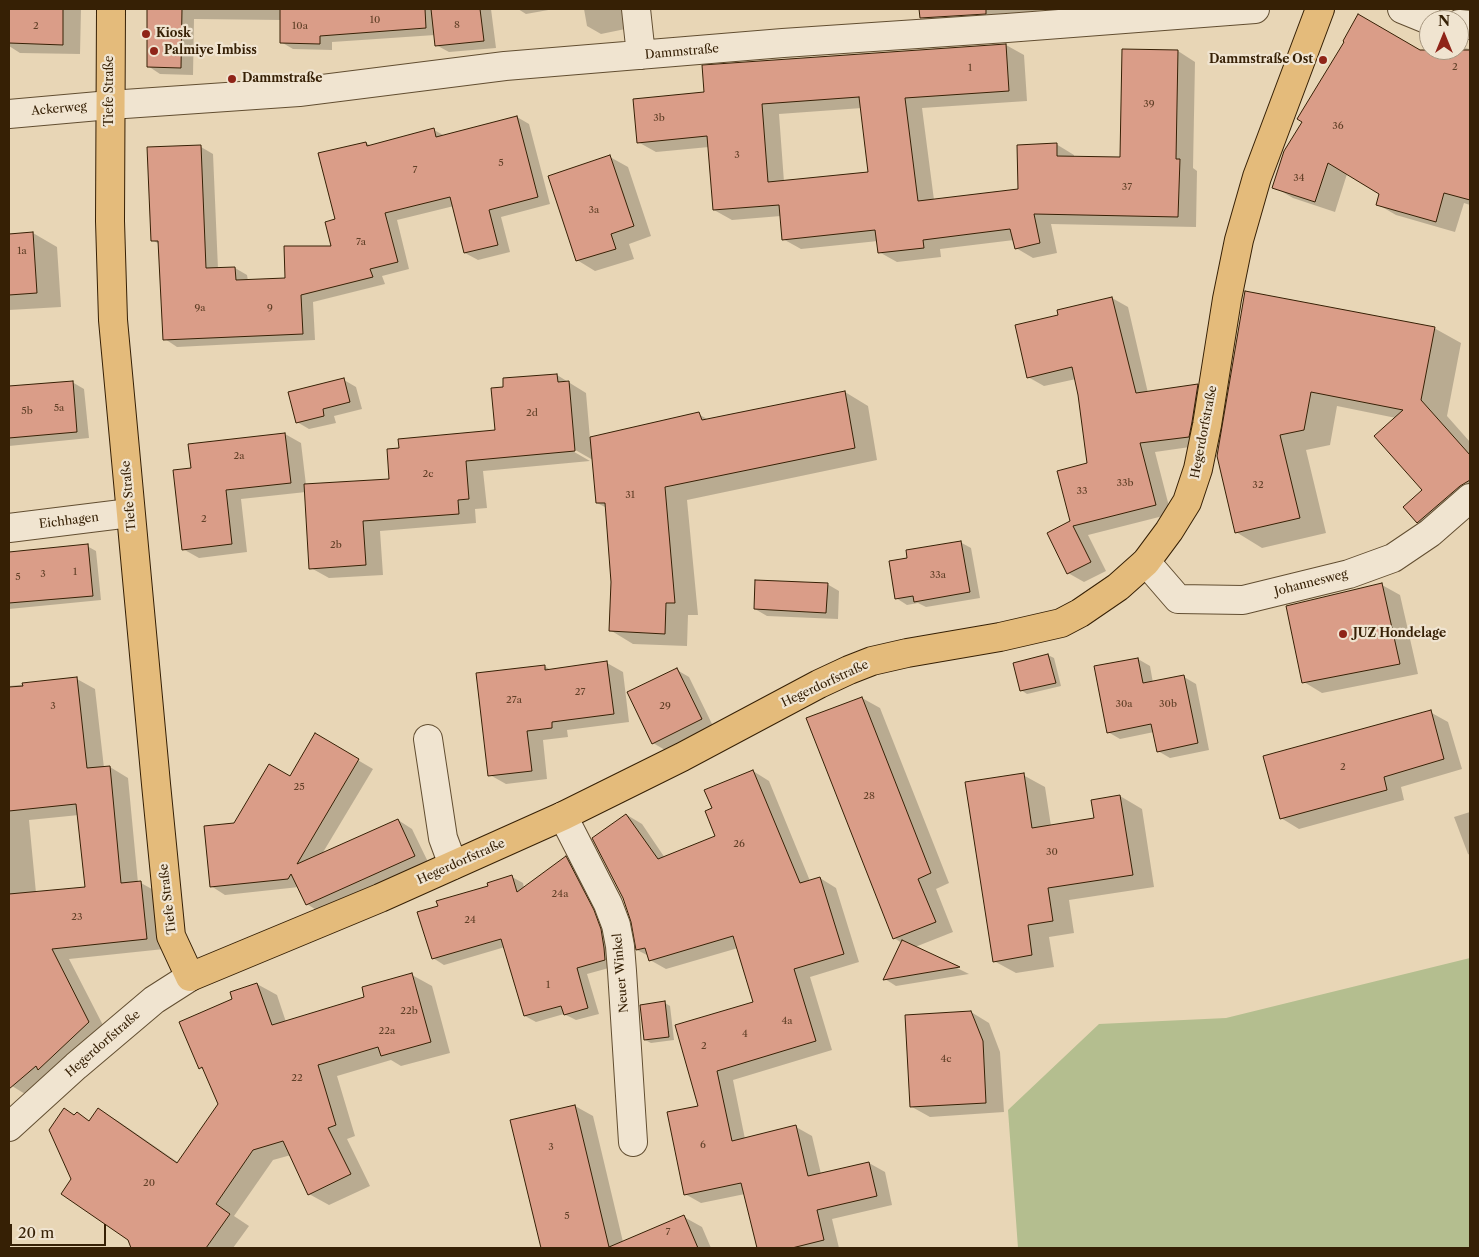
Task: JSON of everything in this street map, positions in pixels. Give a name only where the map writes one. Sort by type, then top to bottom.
[{"type":"main road","name":"Tiefe Straße","points":[[111,9],[110,221],[113,320],[171,936],[190,977]]},
{"type":"main road","name":"Hegerdorfstraße","points":[[190,977],[563,816],[682,757],[849,670],[907,653],[1000,637],[1062,623],[1118,587],[1146,562],[1187,502],[1198,469],[1207,425],[1227,299],[1239,240],[1258,177],[1320,9]]},
{"type":"street","points":[[636,9],[641,55]]},
{"type":"street","name":"Dammstraße","points":[[110,105],[299,92],[506,66],[1255,9]]},
{"type":"street","points":[[1402,9],[1419,16]]},
{"type":"street","name":"Ackerweg","points":[[9,114],[110,105]]},
{"type":"street","name":"Johannesweg","points":[[1146,562],[1178,599],[1243,600],[1349,574],[1393,558],[1430,533],[1470,498]]},
{"type":"street","name":"Eichhagen","points":[[9,528],[130,513]]},
{"type":"street","points":[[428,739],[443,838],[453,865]]},
{"type":"street","name":"Neuer Winkel","points":[[563,816],[608,904],[617,932],[622,971],[633,1142]]},
{"type":"street","name":"Hegerdorfstraße","points":[[9,1127],[76,1066],[154,1000],[190,977]]},
{"type":"green space","points":[[1470,958],[1470,1248],[1018,1248],[1008,1110],[1099,1024],[1226,1018]]},
{"type":"building","points":[[9,9],[63,9],[63,45],[9,43]]},
{"type":"building","points":[[147,9],[182,9],[181,68],[147,67]]},
{"type":"building","points":[[280,9],[425,9],[426,28],[320,36],[320,44],[280,43]]},
{"type":"building","points":[[431,9],[480,9],[484,41],[435,46]]},
{"type":"building","points":[[919,9],[986,9],[986,14],[920,18]]},
{"type":"building","points":[[1358,14],[1419,49],[1419,60],[1469,60],[1470,50],[1470,200],[1444,193],[1436,222],[1376,205],[1379,194],[1328,163],[1315,202],[1272,188],[1284,151],[1302,122],[1297,119]]},
{"type":"building","points":[[1006,44],[1009,91],[905,98],[918,201],[1018,189],[1017,145],[1057,143],[1057,156],[1120,157],[1122,49],[1178,50],[1176,159],[1180,159],[1178,217],[1034,214],[1040,243],[1015,249],[1010,229],[923,240],[924,248],[878,253],[875,230],[782,240],[779,205],[713,210],[707,136],[637,143],[633,99],[704,92],[702,65]],"holes":[[[859,97],[868,172],[768,182],[762,104]]]},
{"type":"building","points":[[517,116],[538,197],[489,210],[498,245],[464,253],[450,197],[385,213],[398,262],[370,269],[373,277],[301,295],[303,334],[163,340],[158,241],[151,241],[147,147],[201,145],[206,268],[235,267],[236,280],[285,278],[284,246],[331,246],[325,222],[335,219],[318,153],[366,142],[367,146],[434,128],[436,137]]},
{"type":"building","points":[[610,155],[634,226],[611,234],[616,249],[576,261],[548,176]]},
{"type":"building","points":[[33,232],[37,293],[9,295],[9,234]]},
{"type":"building","points":[[1245,291],[1435,327],[1421,400],[1470,455],[1470,480],[1460,486],[1417,523],[1403,507],[1422,490],[1374,436],[1403,410],[1311,392],[1304,430],[1280,435],[1300,518],[1235,533],[1217,456]]},
{"type":"building","points":[[1112,297],[1136,393],[1198,384],[1192,422],[1189,437],[1140,443],[1156,505],[1073,526],[1091,562],[1067,574],[1047,533],[1070,521],[1057,471],[1087,463],[1078,395],[1072,367],[1027,378],[1015,325],[1058,315],[1057,310]]},
{"type":"building","points":[[557,374],[558,382],[569,381],[575,451],[466,461],[469,499],[458,500],[459,514],[363,521],[366,565],[309,569],[304,484],[389,479],[387,449],[399,448],[398,439],[495,430],[491,388],[503,387],[503,378]]},
{"type":"building","points":[[344,378],[350,402],[323,409],[324,416],[296,423],[288,392]]},
{"type":"building","points":[[73,381],[77,432],[9,438],[9,386]]},
{"type":"building","points":[[845,391],[855,448],[665,487],[675,603],[666,603],[665,634],[609,631],[611,582],[605,503],[596,503],[590,437],[699,412],[702,420]]},
{"type":"building","points":[[285,433],[291,483],[226,490],[232,544],[182,550],[173,470],[191,468],[188,444]]},
{"type":"building","points":[[961,541],[970,592],[914,602],[913,596],[895,599],[889,561],[907,558],[906,550]]},
{"type":"building","points":[[88,544],[93,596],[9,603],[9,552]]},
{"type":"building","points":[[755,580],[828,583],[826,613],[754,609]]},
{"type":"building","name":"JUZ Hondelage","points":[[1382,583],[1400,664],[1302,683],[1286,606]]},
{"type":"building","points":[[1048,654],[1056,683],[1020,691],[1013,663]]},
{"type":"building","points":[[1138,658],[1143,683],[1184,675],[1198,743],[1157,752],[1151,724],[1107,733],[1094,666]]},
{"type":"building","points":[[607,661],[614,714],[552,722],[552,728],[527,731],[532,771],[488,776],[476,673],[545,665],[545,670]]},
{"type":"building","points":[[677,668],[702,719],[652,744],[627,692]]},
{"type":"building","points":[[77,677],[87,768],[110,766],[121,883],[141,881],[147,939],[52,949],[89,1022],[38,1070],[36,1066],[9,1089],[9,894],[85,887],[76,804],[9,811],[9,687],[23,686],[22,683]]},
{"type":"building","points":[[862,697],[931,873],[918,879],[936,922],[893,939],[806,718]]},
{"type":"building","points":[[1431,710],[1444,759],[1384,777],[1387,790],[1280,819],[1263,756]]},
{"type":"building","points":[[315,733],[359,759],[297,864],[398,819],[415,856],[306,905],[291,874],[288,879],[210,887],[204,826],[234,823],[269,764],[290,776]]},
{"type":"building","points":[[753,770],[800,883],[820,877],[844,954],[794,969],[816,1041],[717,1071],[732,1141],[796,1125],[808,1176],[869,1162],[877,1196],[817,1210],[824,1240],[792,1248],[757,1248],[741,1183],[684,1195],[667,1112],[698,1106],[675,1025],[753,1002],[733,936],[649,961],[645,948],[636,950],[631,922],[623,898],[592,838],[626,814],[658,859],[715,836],[705,811],[712,808],[704,790]]},
{"type":"building","points":[[1024,773],[1032,828],[1094,818],[1091,800],[1120,795],[1133,875],[1048,888],[1053,921],[1028,925],[1032,955],[993,962],[965,782]]},
{"type":"building","points":[[566,856],[594,910],[601,929],[604,948],[605,960],[577,968],[588,1008],[564,1015],[561,1006],[524,1016],[501,939],[432,959],[417,912],[438,906],[436,901],[488,886],[487,883],[512,875],[517,892]]},
{"type":"building","points":[[902,940],[960,967],[883,980]]},
{"type":"building","points":[[412,973],[431,1042],[381,1056],[378,1047],[318,1065],[336,1125],[328,1128],[351,1174],[308,1195],[283,1141],[253,1150],[216,1204],[230,1214],[206,1248],[131,1248],[128,1240],[61,1194],[71,1179],[49,1130],[64,1108],[74,1115],[77,1112],[89,1121],[98,1108],[177,1163],[218,1104],[202,1067],[199,1069],[179,1022],[232,999],[230,992],[257,983],[272,1025],[364,997],[362,987]]},
{"type":"building","points":[[665,1001],[669,1037],[644,1040],[640,1005]]},
{"type":"building","points":[[971,1011],[983,1041],[986,1103],[910,1107],[905,1015]]},
{"type":"building","points":[[575,1105],[609,1247],[684,1215],[698,1248],[541,1248],[510,1120]]},
{"type":"place","name":"Kiosk","points":[[146,34]]},
{"type":"place","name":"Palmiye Imbiss","points":[[154,51]]},
{"type":"place","name":"Dammstraße Ost","points":[[1323,60]]},
{"type":"place","name":"Dammstraße","points":[[232,79]]},
{"type":"place","name":"JUZ Hondelage","points":[[1343,634]]}]
